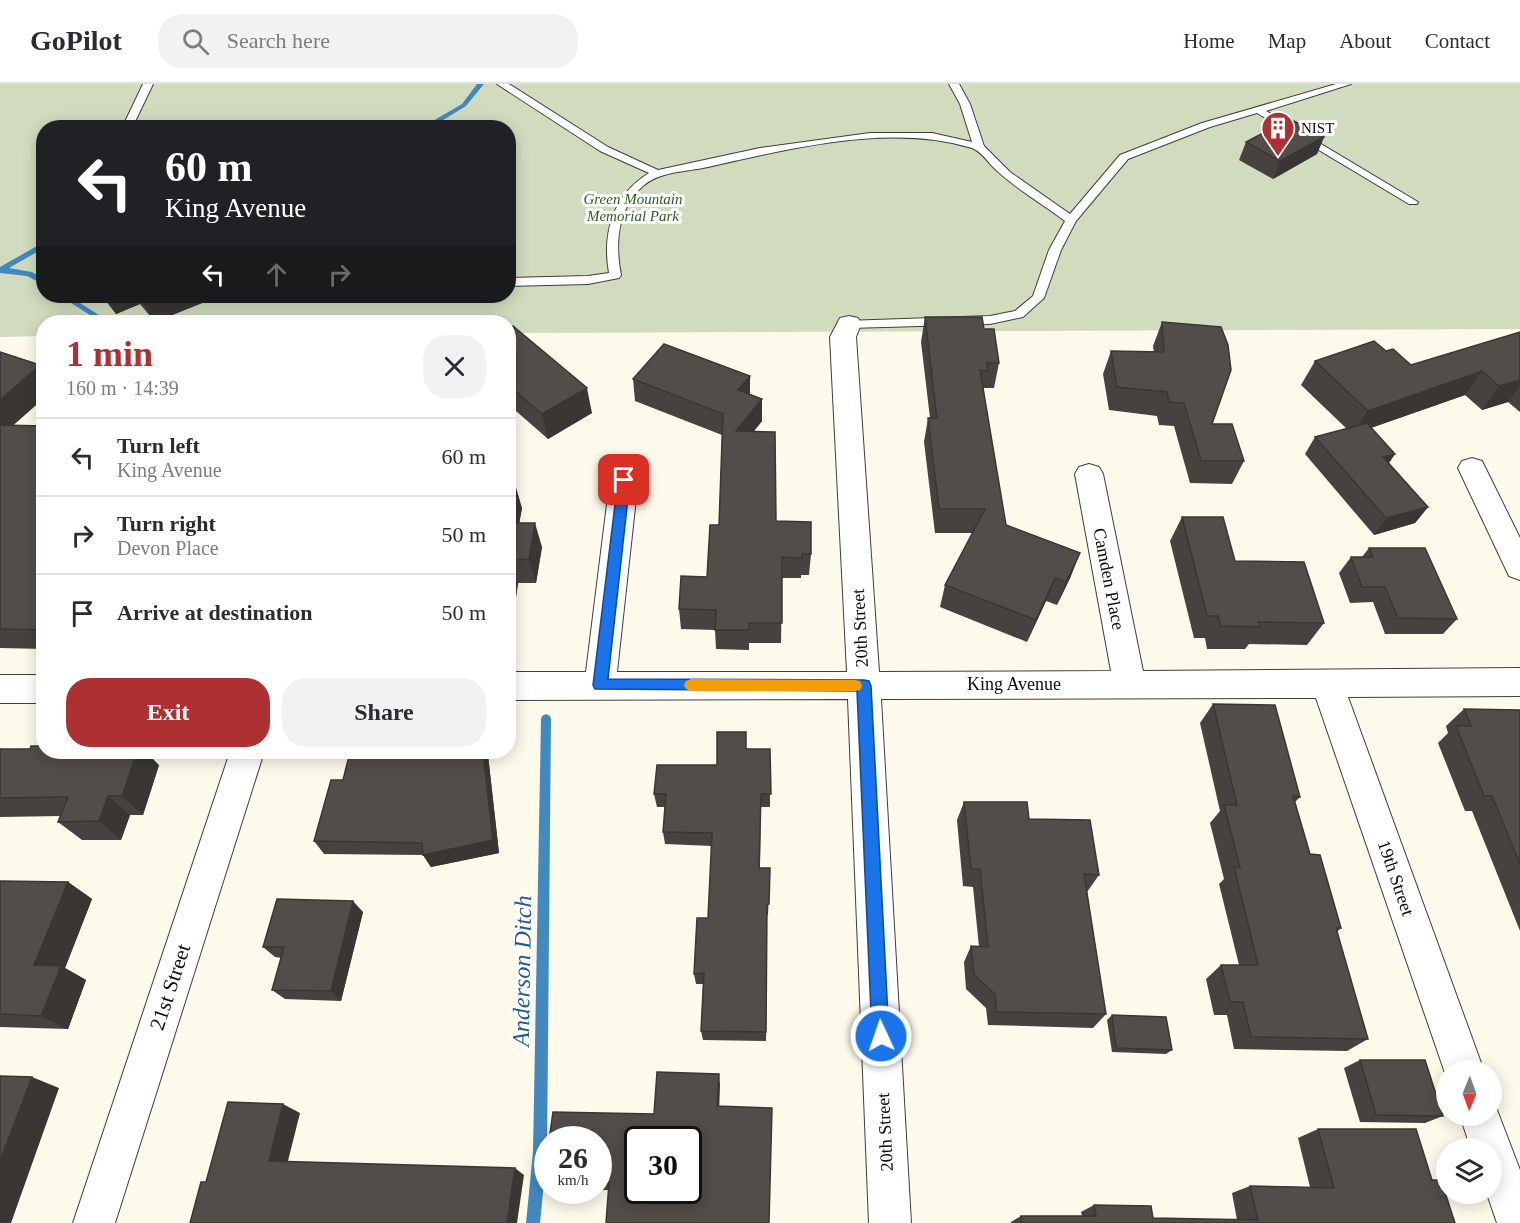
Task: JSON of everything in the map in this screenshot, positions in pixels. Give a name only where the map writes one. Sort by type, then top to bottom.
[{"type":"street","name":"20th Street","points":[[849,324],[843,335],[864,686],[890,1223]]},
{"type":"street","points":[[1472,468],[1520,568]]},
{"type":"street","name":"Camden Place","points":[[1089,474],[1129,683]]},
{"type":"street","points":[[600,685],[624,480]]},
{"type":"street","name":"King Avenue","points":[[516,686],[1520,682]]},
{"type":"street","name":"19th Street","points":[[1327,684],[1460,1060]]},
{"type":"street","points":[[0,689],[36,689]]},
{"type":"street","name":"21st Street","points":[[94,1223],[245,759]]},
{"type":"street","points":[[1484,1126],[1518,1223]]},
{"type":"lane","points":[[131,120],[148,84]]},
{"type":"lane","points":[[502,84],[604,149],[657,172]]},
{"type":"lane","points":[[954,84],[965,104],[979,147],[1006,174],[1071,220]]},
{"type":"lane","points":[[849,324],[990,320],[1019,314],[1038,298],[1055,250],[1071,220],[1124,157],[1206,125],[1346,84]]},
{"type":"lane","points":[[1258,110],[1413,202]]},
{"type":"lane","points":[[516,282],[588,280],[615,275],[611,251],[615,226],[622,206],[639,184],[657,172],[702,165],[760,151],[870,136],[932,136],[979,147]]},
{"type":"green space","name":"Green Mountain Memorial Park","points":[[0,84],[1520,84],[1520,329],[516,333],[516,315],[36,315],[36,336],[0,337]]},
{"type":"building","points":[[1290,119],[1324,137],[1280,161],[1246,142]]},
{"type":"building","points":[[925,317],[982,317],[984,329],[994,329],[999,363],[987,363],[988,371],[980,370],[1006,525],[1080,553],[1066,582],[1055,578],[1036,620],[945,585],[985,509],[939,509],[928,418],[937,418]]},
{"type":"building","points":[[1162,322],[1221,327],[1228,345],[1231,370],[1212,424],[1232,424],[1244,461],[1201,461],[1184,403],[1169,402],[1167,392],[1117,387],[1111,351],[1164,352]]},
{"type":"building","points":[[516,329],[587,388],[542,414],[516,392]]},
{"type":"building","points":[[1520,332],[1520,380],[1499,386],[1482,371],[1368,411],[1315,361],[1374,341],[1386,351],[1393,349],[1411,365]]},
{"type":"building","points":[[664,344],[750,376],[738,390],[762,399],[736,431],[775,432],[776,521],[811,522],[811,554],[802,554],[802,558],[782,557],[782,623],[749,623],[749,630],[715,630],[716,610],[679,609],[681,576],[707,577],[710,525],[719,525],[723,414],[633,379]]},
{"type":"building","points":[[0,352],[36,364],[36,368],[0,400]]},
{"type":"building","points":[[1367,423],[1395,454],[1383,457],[1428,507],[1386,518],[1315,437]]},
{"type":"building","points":[[0,425],[36,426],[36,630],[0,629]]},
{"type":"building","points":[[1182,517],[1223,517],[1235,561],[1304,562],[1324,623],[1258,622],[1260,627],[1221,626],[1218,616],[1207,616]]},
{"type":"building","points":[[516,523],[535,523],[529,559],[516,560]]},
{"type":"building","points":[[1369,548],[1425,548],[1457,619],[1398,618],[1385,587],[1362,587],[1351,557],[1373,557]]},
{"type":"building","points":[[1213,704],[1275,705],[1300,797],[1293,796],[1310,854],[1320,855],[1341,928],[1336,928],[1368,1039],[1251,1037],[1243,1002],[1230,1002],[1221,965],[1258,965],[1234,867],[1240,868],[1224,805],[1237,805]]},
{"type":"building","points":[[1464,709],[1520,710],[1520,864],[1492,796],[1484,796],[1456,726],[1471,726]]},
{"type":"building","points":[[717,732],[746,732],[746,749],[770,749],[771,794],[761,794],[759,868],[770,868],[769,904],[767,904],[766,1032],[701,1031],[704,973],[694,974],[697,918],[708,918],[712,833],[663,832],[666,794],[654,794],[657,765],[717,765]]},
{"type":"building","points":[[31,746],[36,746],[36,759],[135,759],[122,796],[108,796],[99,821],[58,822],[68,797],[0,798],[0,749],[30,749]]},
{"type":"building","points":[[348,759],[484,759],[493,840],[423,855],[422,843],[314,841],[331,780],[343,780]]},
{"type":"building","points":[[964,802],[1027,802],[1029,819],[1090,820],[1099,875],[1084,874],[1106,1014],[996,1012],[995,994],[974,975],[971,946],[988,947],[980,869],[971,869]]},
{"type":"building","points":[[0,881],[68,882],[34,965],[61,966],[41,1016],[0,1014]]},
{"type":"building","points":[[277,899],[353,901],[331,991],[272,990],[284,947],[263,947]]},
{"type":"building","points":[[1112,1015],[1166,1017],[1172,1050],[1116,1048]]},
{"type":"building","points":[[1360,1060],[1425,1060],[1436,1094],[1436,1116],[1376,1115]]},
{"type":"building","points":[[657,1072],[719,1074],[717,1106],[772,1108],[769,1223],[606,1223],[607,1204],[612,1204],[612,1126],[551,1126],[553,1112],[654,1114]]},
{"type":"building","points":[[0,1076],[32,1077],[0,1161]]},
{"type":"building","points":[[228,1102],[283,1104],[269,1161],[515,1168],[507,1223],[190,1223],[201,1182],[206,1182]]},
{"type":"building","points":[[1318,1129],[1416,1129],[1432,1180],[1436,1180],[1436,1204],[1449,1204],[1455,1223],[1022,1223],[1021,1216],[1096,1216],[1094,1205],[1151,1206],[1153,1218],[1258,1220],[1250,1186],[1334,1188]]},
{"type":"waterway","points":[[438,120],[464,105],[481,84]]},
{"type":"waterway","points":[[1,269],[36,249]]},
{"type":"waterway","name":"Anderson Ditch","points":[[1,269],[29,274],[36,278]]},
{"type":"waterway","name":"Anderson Ditch","points":[[75,303],[95,315]]},
{"type":"waterway","name":"Anderson Ditch","points":[[533,1223],[540,1152],[546,719]]},
{"type":"slow traffic","points":[[691,685],[855,686]]},
{"type":"place","name":"NIST","points":[[1278,157]]},
{"type":"route","points":[[624,480],[600,685],[864,686],[881,1036]]}]
